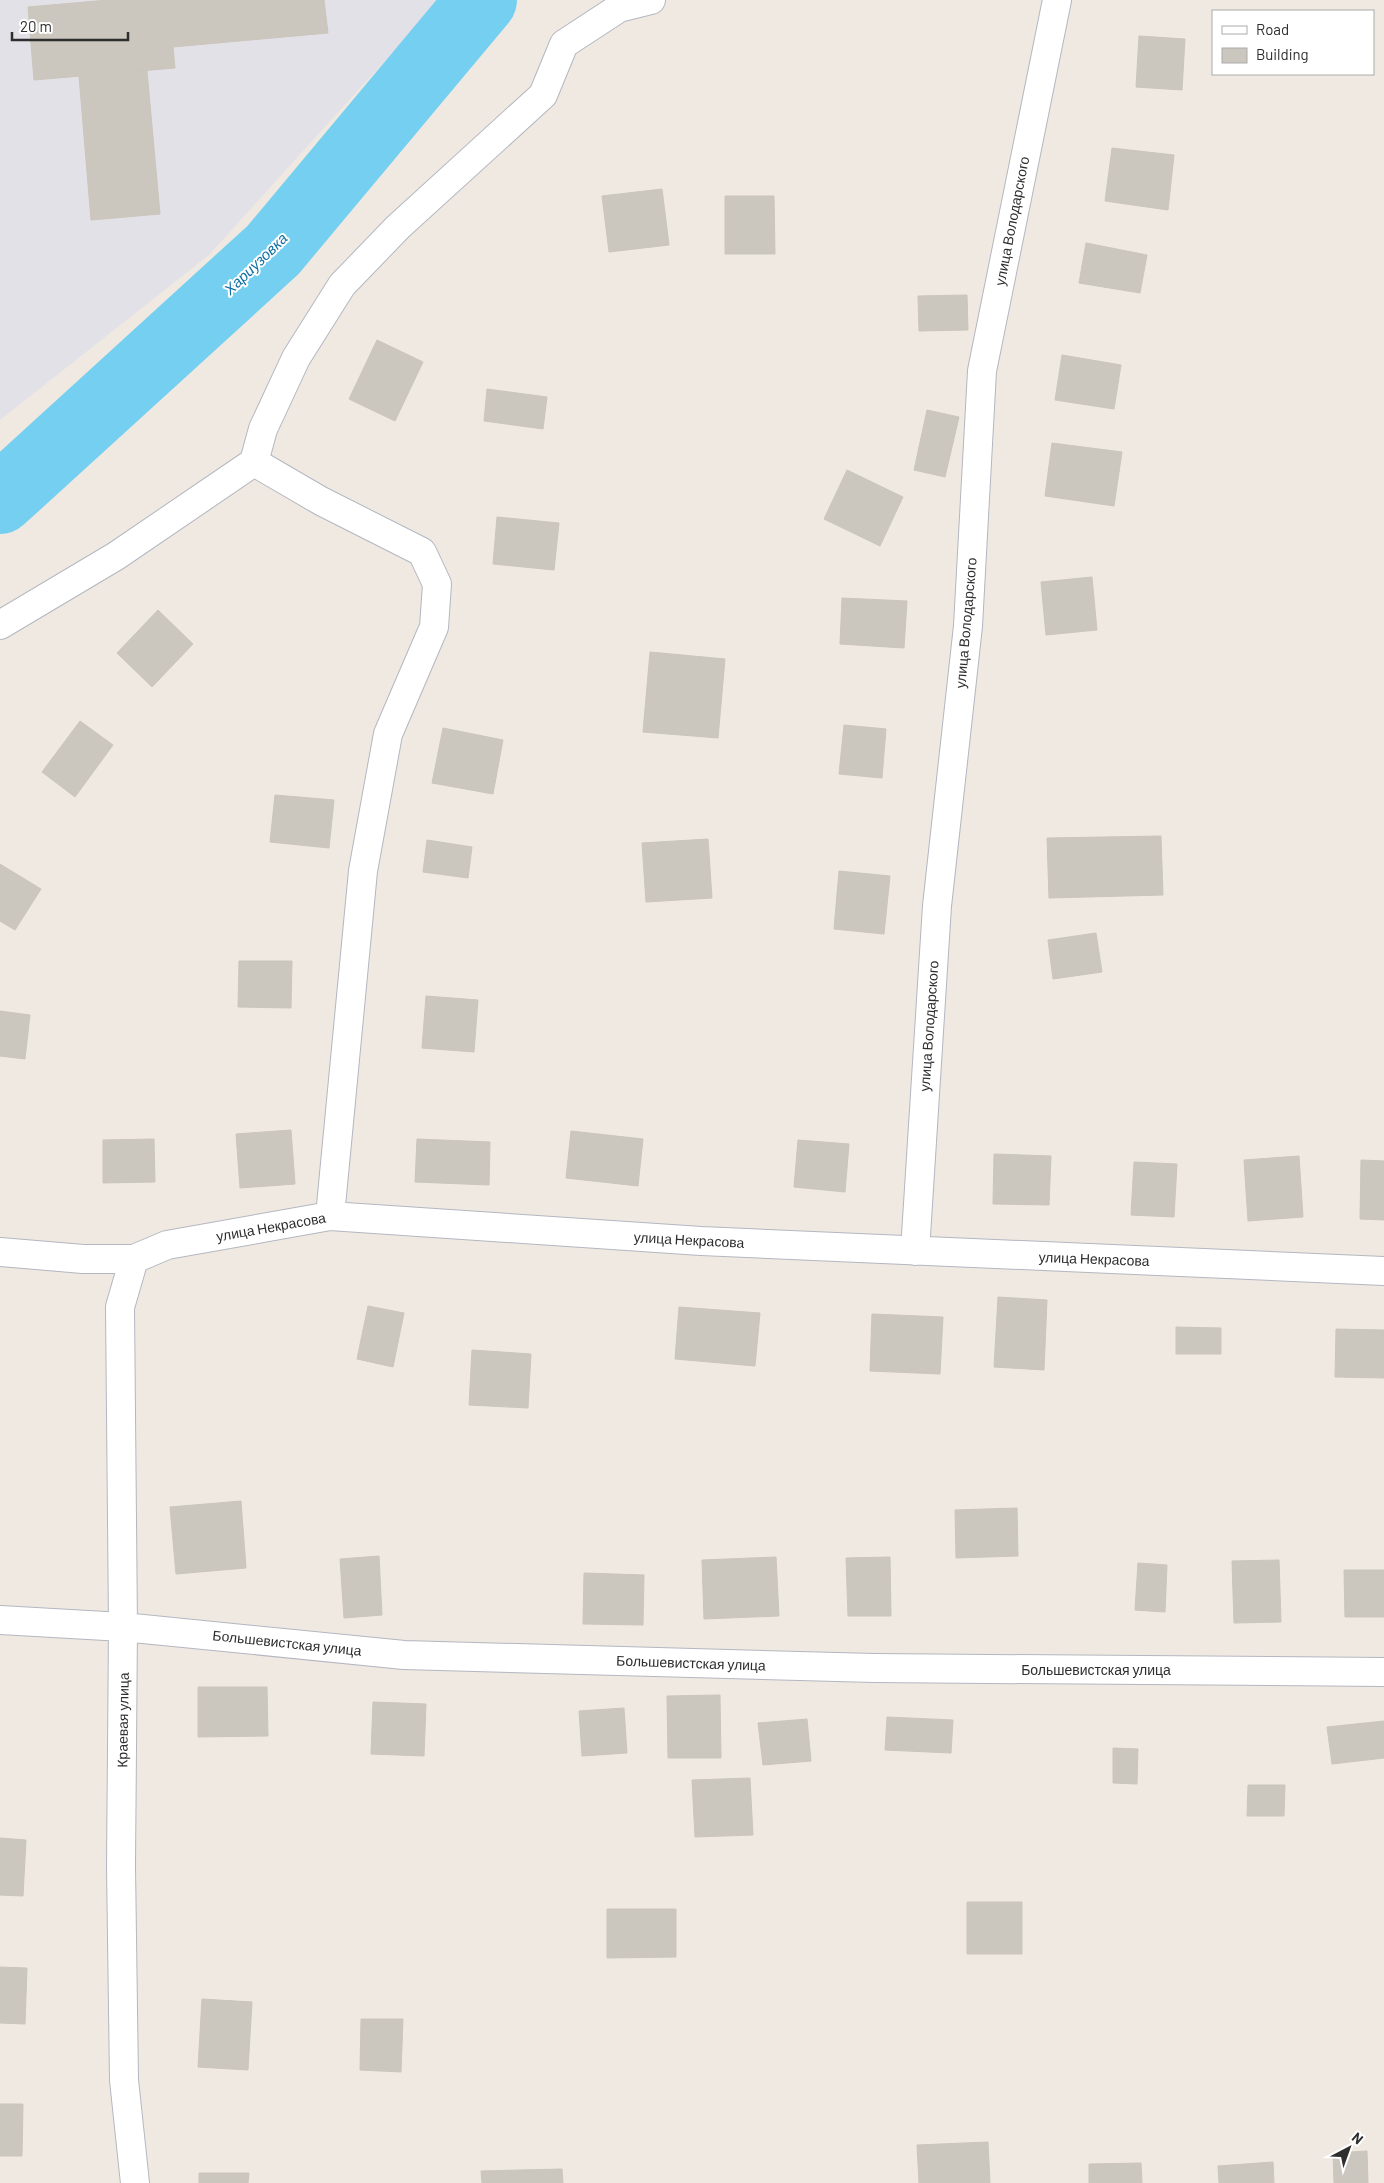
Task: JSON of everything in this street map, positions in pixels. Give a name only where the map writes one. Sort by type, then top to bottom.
[{"type":"street","points":[[0,625],[116,556],[254,462],[263,429],[296,358],[342,285],[398,227],[543,95],[564,44],[619,8],[651,0]]},
{"type":"street","name":"улица Володарского","points":[[915,1251],[937,906],[968,626],[982,371],[1057,0]]},
{"type":"street","points":[[254,462],[321,502],[422,552],[436,584],[434,627],[388,734],[363,871],[330,1216]]},
{"type":"street","name":"улица Некрасова","points":[[0,1252],[82,1259],[134,1259],[167,1245],[330,1216],[700,1241],[1384,1271]]},
{"type":"street","name":"Краевая улица","points":[[134,1259],[120,1307],[124,1627],[121,1866],[124,2080],[135,2183]]},
{"type":"street","name":"Большевистская улица","points":[[0,1620],[124,1627],[404,1655],[874,1668],[1384,1672]]},
{"type":"shaded area","points":[[0,0],[440,0],[209,255],[0,420]]},
{"type":"building","points":[[108,0],[324,0],[328,33],[173,47],[175,68],[34,80],[28,7]]},
{"type":"building","points":[[1139,36],[1185,39],[1182,90],[1136,87]]},
{"type":"building","points":[[147,71],[160,214],[91,220],[79,76]]},
{"type":"building","points":[[1112,148],[1174,155],[1168,210],[1105,201]]},
{"type":"building","points":[[662,189],[669,245],[609,252],[602,196]]},
{"type":"building","points":[[725,196],[774,196],[775,254],[725,254]]},
{"type":"building","points":[[1086,243],[1147,255],[1140,293],[1079,283]]},
{"type":"building","points":[[967,295],[968,330],[919,331],[918,296]]},
{"type":"building","points":[[377,340],[423,362],[395,421],[349,399]]},
{"type":"building","points":[[1062,355],[1121,365],[1114,409],[1055,400]]},
{"type":"building","points":[[487,389],[547,397],[543,429],[484,421]]},
{"type":"building","points":[[927,410],[959,417],[945,477],[914,470]]},
{"type":"building","points":[[1052,443],[1122,452],[1114,506],[1045,496]]},
{"type":"building","points":[[847,470],[903,497],[880,546],[824,519]]},
{"type":"building","points":[[497,517],[559,523],[554,570],[493,564]]},
{"type":"building","points":[[1092,577],[1097,630],[1046,635],[1041,582]]},
{"type":"building","points":[[842,598],[907,601],[904,648],[840,644]]},
{"type":"building","points":[[158,610],[193,644],[152,687],[117,653]]},
{"type":"building","points":[[650,652],[725,659],[718,738],[643,732]]},
{"type":"building","points":[[80,721],[113,745],[75,797],[42,772]]},
{"type":"building","points":[[844,725],[886,729],[882,778],[839,774]]},
{"type":"building","points":[[443,728],[503,740],[493,794],[432,783]]},
{"type":"building","points":[[275,795],[334,800],[329,848],[270,842]]},
{"type":"building","points":[[1161,836],[1163,895],[1049,898],[1047,838]]},
{"type":"building","points":[[708,839],[712,898],[646,902],[642,843]]},
{"type":"building","points":[[427,840],[472,847],[468,878],[423,872]]},
{"type":"building","points":[[0,864],[41,889],[15,930],[0,921]]},
{"type":"building","points":[[839,871],[890,876],[884,934],[834,929]]},
{"type":"building","points":[[1096,933],[1102,972],[1053,979],[1048,940]]},
{"type":"building","points":[[239,961],[292,961],[291,1008],[238,1007]]},
{"type":"building","points":[[426,996],[478,1000],[474,1052],[422,1048]]},
{"type":"building","points":[[0,1011],[30,1015],[25,1059],[0,1056]]},
{"type":"building","points":[[291,1130],[295,1184],[240,1188],[236,1134]]},
{"type":"building","points":[[571,1131],[643,1139],[638,1186],[566,1178]]},
{"type":"building","points":[[154,1139],[155,1182],[103,1183],[103,1140]]},
{"type":"building","points":[[417,1139],[490,1142],[489,1185],[415,1182]]},
{"type":"building","points":[[798,1140],[849,1144],[845,1192],[794,1187]]},
{"type":"building","points":[[994,1154],[1051,1156],[1049,1205],[993,1204]]},
{"type":"building","points":[[1299,1156],[1303,1217],[1248,1221],[1244,1160]]},
{"type":"building","points":[[1361,1160],[1384,1161],[1384,1220],[1360,1219]]},
{"type":"building","points":[[1134,1162],[1177,1164],[1174,1217],[1131,1215]]},
{"type":"building","points":[[998,1297],[1047,1300],[1044,1370],[994,1367]]},
{"type":"building","points":[[368,1306],[404,1313],[393,1367],[357,1359]]},
{"type":"building","points":[[679,1307],[760,1313],[755,1366],[675,1359]]},
{"type":"building","points":[[872,1314],[943,1317],[940,1374],[870,1371]]},
{"type":"building","points":[[1176,1327],[1221,1328],[1221,1354],[1176,1354]]},
{"type":"building","points":[[1336,1329],[1384,1330],[1384,1378],[1335,1377]]},
{"type":"building","points":[[472,1350],[531,1354],[528,1408],[469,1405]]},
{"type":"building","points":[[241,1501],[246,1568],[176,1574],[170,1507]]},
{"type":"building","points":[[1017,1508],[1018,1556],[956,1558],[955,1510]]},
{"type":"building","points":[[379,1556],[382,1615],[344,1618],[340,1559]]},
{"type":"building","points":[[776,1557],[779,1616],[704,1619],[702,1560]]},
{"type":"building","points":[[890,1557],[891,1616],[848,1616],[846,1558]]},
{"type":"building","points":[[1279,1560],[1281,1622],[1234,1623],[1232,1561]]},
{"type":"building","points":[[1138,1563],[1167,1565],[1165,1612],[1135,1610]]},
{"type":"building","points":[[1344,1570],[1384,1570],[1384,1617],[1345,1617]]},
{"type":"building","points":[[584,1573],[644,1575],[643,1625],[583,1624]]},
{"type":"building","points":[[198,1687],[267,1687],[268,1736],[198,1737]]},
{"type":"building","points":[[720,1695],[721,1758],[668,1758],[667,1696]]},
{"type":"building","points":[[373,1702],[426,1704],[424,1756],[371,1754]]},
{"type":"building","points":[[624,1708],[627,1753],[582,1756],[579,1711]]},
{"type":"building","points":[[887,1717],[953,1720],[951,1753],[885,1750]]},
{"type":"building","points":[[807,1719],[811,1761],[763,1765],[758,1723]]},
{"type":"building","points":[[1384,1721],[1384,1758],[1332,1764],[1327,1727]]},
{"type":"building","points":[[1113,1748],[1138,1749],[1137,1784],[1113,1783]]},
{"type":"building","points":[[750,1778],[753,1835],[695,1837],[692,1780]]},
{"type":"building","points":[[1248,1785],[1285,1785],[1284,1816],[1247,1816]]},
{"type":"building","points":[[0,1838],[26,1840],[23,1896],[0,1895]]},
{"type":"building","points":[[967,1902],[1022,1902],[1022,1954],[967,1954]]},
{"type":"building","points":[[607,1909],[676,1909],[676,1957],[607,1958]]},
{"type":"building","points":[[0,1967],[27,1968],[25,2024],[0,2023]]},
{"type":"building","points":[[202,1999],[252,2002],[248,2070],[198,2067]]},
{"type":"building","points":[[361,2019],[403,2019],[401,2072],[360,2070]]},
{"type":"building","points":[[0,2104],[23,2104],[22,2156],[0,2156]]},
{"type":"building","points":[[988,2142],[990,2183],[919,2183],[917,2145]]},
{"type":"building","points":[[1367,2151],[1368,2183],[1334,2183],[1333,2153]]},
{"type":"building","points":[[1273,2162],[1274,2183],[1219,2183],[1218,2166]]},
{"type":"building","points":[[1141,2163],[1142,2183],[1089,2183],[1089,2164]]},
{"type":"building","points":[[562,2169],[563,2183],[482,2183],[481,2171]]},
{"type":"building","points":[[199,2173],[249,2173],[248,2183],[199,2183]]},
{"type":"waterway","name":"Хариузовка","points":[[0,499],[273,250],[482,0]]}]
